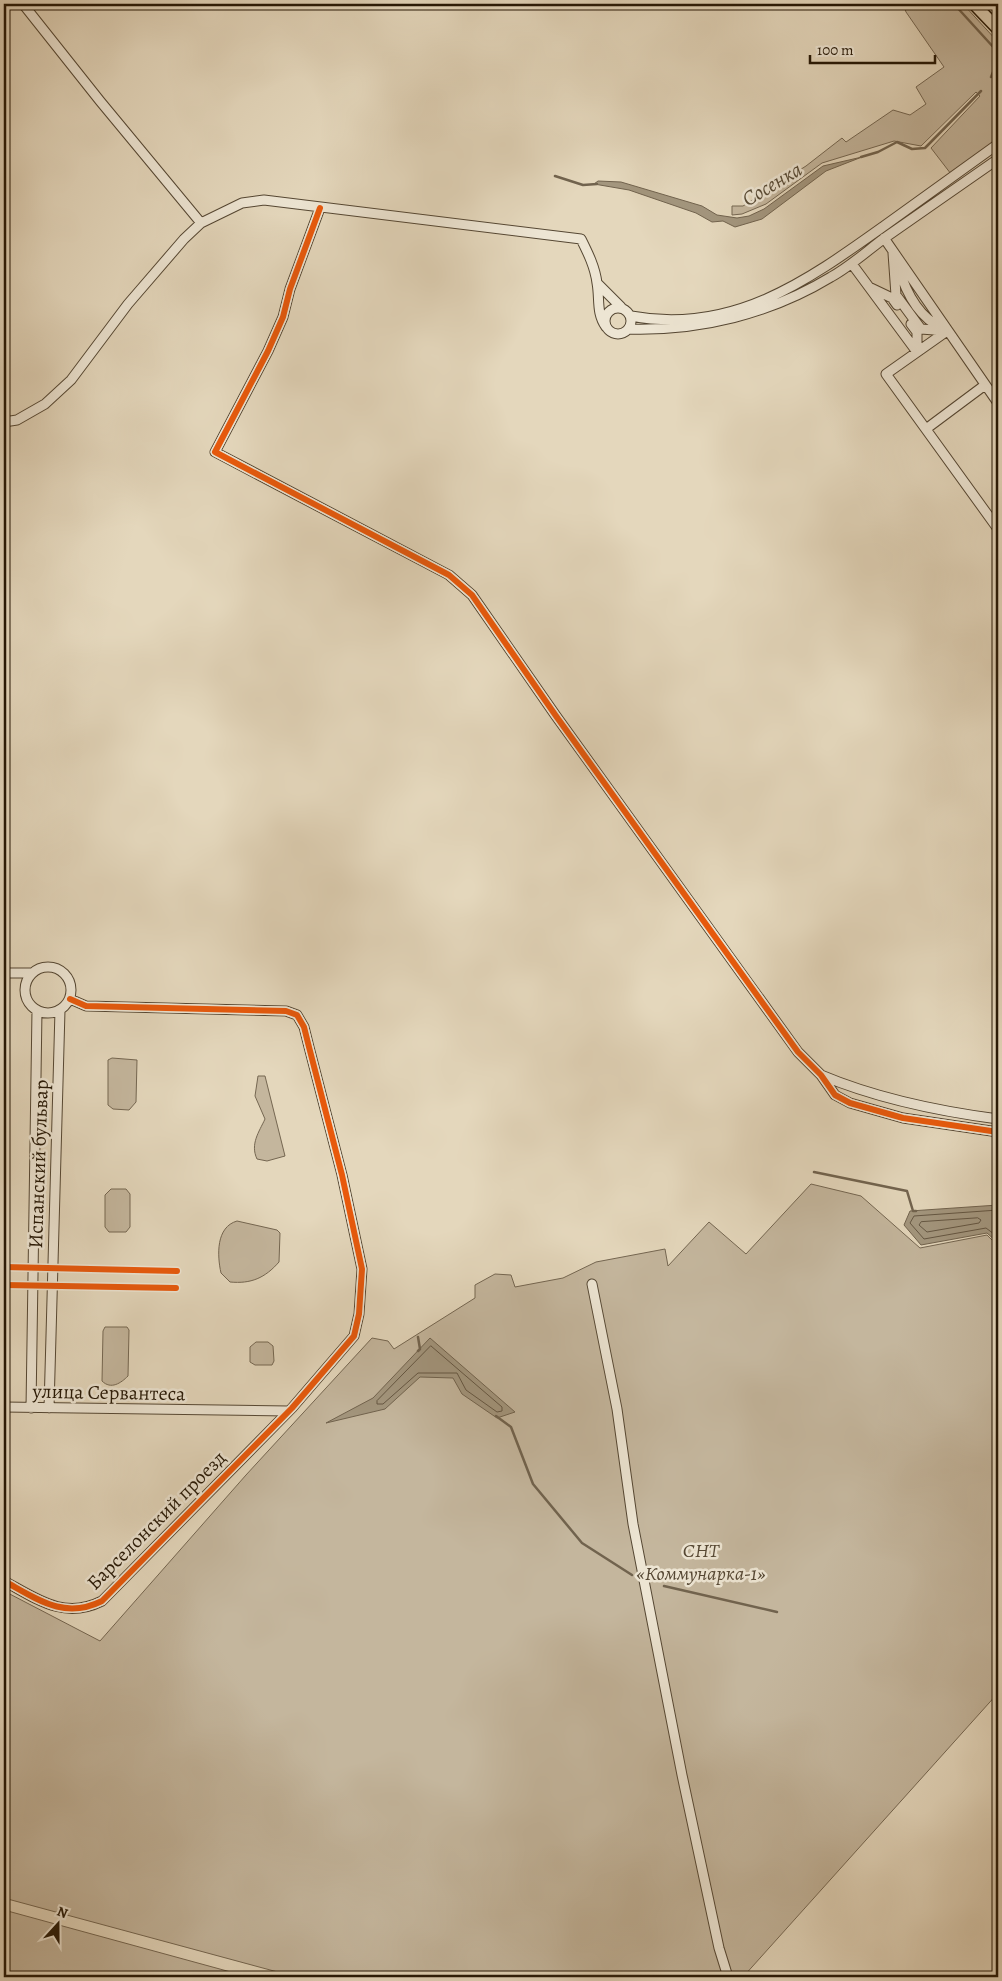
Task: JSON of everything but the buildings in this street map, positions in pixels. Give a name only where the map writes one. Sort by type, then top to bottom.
[{"type":"main road","points":[[974,4],[998,29]]},
{"type":"street","points":[[23,4],[201,223]]},
{"type":"street","points":[[597,283],[631,316],[654,320],[699,318],[750,306],[792,288],[827,267],[998,144]]},
{"type":"street","points":[[4,422],[17,420],[45,404],[71,380],[128,304],[184,239],[201,223],[242,203],[264,200],[580,239],[591,259],[597,283],[598,310],[601,320],[606,327],[617,334],[629,328],[653,329],[700,326],[752,313],[796,296],[852,264],[884,238],[998,159]]},
{"type":"street","points":[[320,208],[283,317],[268,351],[215,452],[449,575],[472,595],[556,716],[798,1052],[821,1075],[835,1095],[850,1103],[903,1118],[998,1132]]},
{"type":"street","points":[[884,238],[998,403]]},
{"type":"street","points":[[893,252],[900,292],[925,326],[947,330]]},
{"type":"street","points":[[852,264],[870,288],[884,315],[904,342],[917,352]]},
{"type":"street","points":[[870,288],[892,298],[917,332],[917,352]]},
{"type":"street","points":[[606,327],[604,320],[607,312],[614,308],[621,308]]},
{"type":"street","points":[[629,328],[632,321],[631,316]]},
{"type":"street","points":[[947,330],[886,374],[998,529]]},
{"type":"street","points":[[926,429],[985,385]]},
{"type":"street","points":[[4,974],[32,973],[46,966],[62,970],[71,983],[70,999],[60,1010],[44,1012],[37,1010],[28,1000],[25,986],[32,973]]},
{"type":"street","name":"Барселонский проезд","points":[[4,1581],[47,1604],[61,1608],[77,1609],[90,1607],[102,1601],[288,1411],[354,1336],[359,1314],[362,1273],[342,1175],[302,1022],[298,1015],[286,1011],[86,1006],[70,999]]},
{"type":"street","name":"Испанский бульвар","points":[[31,1408],[37,1010]]},
{"type":"street","name":"Испанский бульвар","points":[[49,1408],[60,1010]]},
{"type":"street","points":[[821,1075],[859,1091],[950,1113],[998,1119]]},
{"type":"street","points":[[592,1284],[617,1409],[635,1534],[686,1794],[719,1948],[728,1977]]},
{"type":"street","name":"улица Сервантеса","points":[[4,1407],[288,1411]]},
{"type":"street","points":[[266,1412],[272,1418],[270,1430]]},
{"type":"green space","points":[[903,4],[963,4],[998,42],[998,139],[951,174],[931,148],[980,96],[976,92],[921,146],[894,141],[822,163],[766,204],[742,214],[732,215],[732,206],[743,206],[806,166],[842,138],[846,142],[893,110],[910,115],[926,104],[916,87],[944,67],[906,12]]},
{"type":"green space","points":[[112,1058],[137,1060],[136,1102],[129,1110],[113,1109],[108,1105],[108,1060]]},
{"type":"green space","points":[[258,1076],[265,1076],[285,1156],[267,1161],[257,1159],[254,1148],[256,1138],[265,1119],[255,1096]]},
{"type":"green space","name":"СНТ «Коммунарка-1»","points":[[811,1184],[861,1196],[920,1248],[987,1235],[998,1246],[998,1693],[743,1977],[290,1977],[285,1974],[4,1898],[4,1591],[100,1641],[246,1475],[372,1338],[388,1341],[394,1349],[475,1298],[475,1285],[495,1274],[511,1275],[515,1287],[563,1278],[596,1262],[665,1249],[668,1266],[709,1222],[746,1254]]},
{"type":"green space","points":[[111,1189],[126,1189],[130,1194],[130,1227],[126,1232],[109,1232],[105,1227],[105,1195]]},
{"type":"green space","points":[[237,1221],[277,1230],[280,1233],[279,1262],[263,1276],[251,1281],[230,1282],[221,1273],[219,1250],[222,1235],[230,1224]]},
{"type":"green space","points":[[105,1327],[127,1327],[129,1330],[128,1376],[119,1383],[112,1385],[105,1384],[102,1381],[103,1331]]},
{"type":"green space","points":[[256,1342],[268,1342],[273,1346],[274,1361],[272,1365],[255,1365],[250,1362],[250,1347]]},
{"type":"green space","points":[[4,1910],[249,1977],[4,1977]]},
{"type":"water","points":[[862,157],[826,171],[762,219],[735,227],[723,221],[712,222],[696,213],[629,190],[594,184],[598,181],[621,182],[702,206],[717,215],[737,218],[749,216],[764,209],[823,166]]},
{"type":"water","points":[[998,1205],[998,1243],[987,1233],[921,1245],[904,1225],[910,1211]]},
{"type":"water","points":[[430,1338],[515,1412],[497,1418],[462,1394],[453,1378],[420,1377],[385,1409],[326,1423],[373,1398]]},
{"type":"waterway","points":[[954,4],[995,49],[998,57]]},
{"type":"waterway","name":"Сосенка","points":[[991,77],[998,60]]},
{"type":"waterway","name":"Сосенка","points":[[861,157],[878,152],[897,142],[912,149],[925,148],[981,91]]},
{"type":"waterway","name":"Сосенка","points":[[555,176],[583,185],[597,184]]},
{"type":"waterway","points":[[814,1172],[907,1191],[913,1211],[916,1211]]},
{"type":"waterway","points":[[418,1337],[420,1349],[418,1351]]},
{"type":"waterway","points":[[496,1416],[511,1427],[533,1484],[582,1543],[632,1575]]},
{"type":"waterway","points":[[664,1586],[777,1612]]},
{"type":"cycle path","points":[[320,208],[290,289],[283,317],[268,351],[215,452],[449,575],[472,595],[556,716],[798,1052],[821,1075],[835,1095],[850,1103],[903,1118],[998,1132]]},
{"type":"cycle path","points":[[4,1581],[39,1600],[63,1608],[88,1606],[102,1601],[292,1408],[354,1336],[359,1314],[362,1269],[342,1175],[304,1027],[297,1015],[286,1011],[86,1006],[70,999]]},
{"type":"cycle path","points":[[4,1267],[177,1271]]},
{"type":"cycle path","points":[[4,1285],[176,1288]]}]
